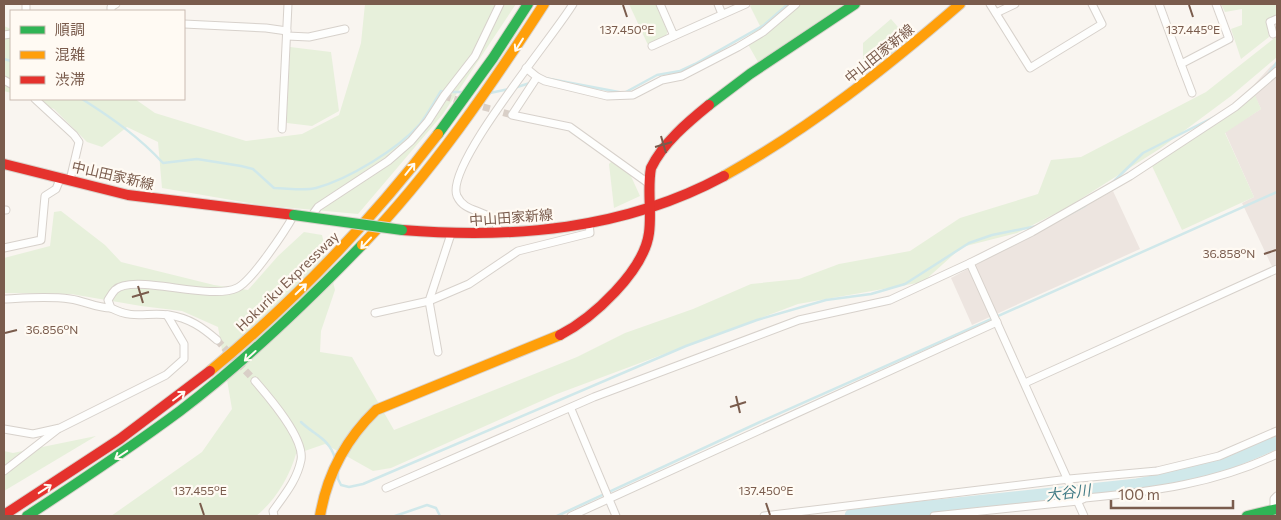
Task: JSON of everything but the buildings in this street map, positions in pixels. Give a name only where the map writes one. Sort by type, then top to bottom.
[{"type":"main road","name":"Hokuriku Expressway","points":[[4,515],[96,456],[189,389],[234,351],[318,273],[434,141],[468,95],[528,4]]},
{"type":"main road","name":"Hokuriku Expressway","points":[[27,516],[102,469],[194,402],[244,361],[329,282],[371,238],[444,150],[481,102],[544,4]]},
{"type":"main road","points":[[320,516],[332,469],[359,425],[376,410],[528,349],[579,323],[625,278],[640,260],[649,240],[651,208],[648,183],[654,160],[672,139],[708,104],[855,4]]},
{"type":"main road","name":"中山田家新線","points":[[4,164],[128,195],[402,230],[451,234],[501,233],[589,222],[651,208],[717,180],[788,136],[868,82],[960,4]]},
{"type":"main road","points":[[1247,516],[1276,511]]},
{"type":"street","points":[[282,130],[288,4]]},
{"type":"street","points":[[310,218],[318,207],[388,160],[411,141],[428,121],[444,96],[475,56],[500,4]]},
{"type":"street","points":[[501,233],[491,218],[462,204],[456,194],[455,184],[460,171],[526,68],[573,4]]},
{"type":"street","points":[[660,4],[674,36]]},
{"type":"street","points":[[718,4],[722,14]]},
{"type":"street","points":[[652,46],[746,4]]},
{"type":"street","points":[[526,68],[545,81],[607,96],[633,95],[662,80],[682,76],[738,47],[763,32],[796,4]]},
{"type":"street","points":[[990,4],[1030,68],[1102,24],[1092,4]]},
{"type":"street","points":[[996,13],[1015,4]]},
{"type":"street","points":[[1159,4],[1192,93]]},
{"type":"street","points":[[1181,64],[1229,39],[1216,4]]},
{"type":"street","points":[[1273,34],[1270,22],[1277,19]]},
{"type":"street","points":[[185,24],[266,28],[287,34],[309,37],[345,29]]},
{"type":"street","points":[[386,488],[612,390],[799,320],[890,300],[970,263],[1032,232],[1130,176],[1235,107],[1277,70]]},
{"type":"street","points":[[537,77],[512,115],[570,127],[648,183]]},
{"type":"street","points":[[4,248],[41,240],[45,196],[56,189],[66,178],[79,142],[74,135],[36,100]]},
{"type":"street","points":[[111,308],[108,300],[116,289],[131,285],[223,292],[238,287],[278,242],[294,216]]},
{"type":"street","points":[[376,313],[429,301],[468,284],[518,251],[590,233],[589,222]]},
{"type":"street","points":[[438,352],[429,301],[451,234]]},
{"type":"street","points":[[970,263],[1084,516]]},
{"type":"street","points":[[1025,383],[1277,269]]},
{"type":"street","points":[[4,299],[58,297],[79,300],[100,308],[111,308],[126,315],[167,314],[198,324],[216,340]]},
{"type":"street","points":[[4,471],[60,428],[166,374],[184,359],[184,344],[167,314]]},
{"type":"street","points":[[571,516],[997,322]]},
{"type":"street","points":[[255,381],[278,406],[293,433],[301,457],[294,480],[273,510],[274,516]]},
{"type":"street","points":[[570,409],[616,516]]},
{"type":"street","points":[[4,429],[33,434],[60,428]]},
{"type":"street","points":[[764,516],[1157,471],[1185,466],[1244,447],[1277,431]]},
{"type":"street","points":[[934,516],[1152,491],[1192,483],[1259,462],[1277,454]]},
{"type":"street","points":[[1276,511],[1274,500],[1277,496]]},
{"type":"shaded area","points":[[1277,62],[1276,275],[1242,203],[1254,197],[1225,132],[1261,109],[1251,88]]},
{"type":"shaded area","points":[[1113,191],[1140,249],[972,325],[951,278]]},
{"type":"green space","points":[[365,4],[516,4],[443,114],[358,214],[260,205],[162,188],[158,142],[127,127],[102,147],[87,142],[54,109],[31,100],[136,100],[155,113],[246,141],[302,134],[339,115],[361,43]]},
{"type":"green space","points":[[629,4],[656,4],[668,30],[666,36],[648,45]]},
{"type":"green space","points":[[753,4],[844,4],[758,62],[745,39],[760,26],[750,6]]},
{"type":"green space","points":[[1221,4],[1277,4],[1277,15],[1266,21],[1269,37],[1241,59],[1231,29],[1242,25],[1242,9],[1225,12]]},
{"type":"green space","points":[[891,19],[909,40],[876,67],[863,65],[863,43]]},
{"type":"green space","points":[[4,26],[10,29],[10,93],[4,91]]},
{"type":"green space","points":[[1277,36],[1277,57],[1231,96],[1161,148],[1068,207],[1017,233],[962,247],[923,282],[798,304],[557,394],[391,468],[373,471],[325,444],[296,454],[280,488],[256,516],[111,516],[202,452],[232,409],[218,327],[182,311],[71,294],[4,293],[4,258],[50,246],[54,212],[61,211],[105,245],[121,262],[214,285],[248,290],[278,256],[304,232],[322,235],[335,290],[321,331],[320,352],[352,357],[394,430],[577,357],[625,333],[693,309],[751,284],[799,279],[839,264],[910,251],[960,218],[1038,194],[1051,160],[1081,157],[1206,92]]},
{"type":"green space","points":[[290,47],[331,52],[339,111],[312,126],[287,123]]},
{"type":"green space","points":[[1255,95],[1261,109],[1225,133],[1254,197],[1182,230],[1152,166]]},
{"type":"green space","points":[[613,160],[630,174],[640,196],[614,208],[609,164]]},
{"type":"green space","points":[[96,436],[4,491],[4,451],[13,453]]},
{"type":"waterway","points":[[545,78],[624,93],[657,75],[680,71],[695,64],[764,25],[788,4]]},
{"type":"waterway","points":[[4,59],[10,61]]},
{"type":"waterway","points":[[1267,76],[1277,62]]},
{"type":"waterway","points":[[514,88],[530,83]]},
{"type":"waterway","points":[[490,93],[509,89]]},
{"type":"waterway","points":[[84,100],[125,128],[163,163],[197,159],[241,166],[253,169],[274,188],[306,189],[316,188],[343,178],[386,153],[411,134],[420,124],[441,91],[445,92]]},
{"type":"waterway","points":[[450,92],[465,92]]},
{"type":"waterway","points":[[1112,183],[1143,153],[1218,115]]},
{"type":"waterway","points":[[557,516],[760,422],[1277,192]]},
{"type":"waterway","points":[[1057,221],[1085,206]]},
{"type":"waterway","points":[[338,468],[338,479],[341,485],[349,487],[363,484],[686,346],[757,320],[826,300],[871,294],[905,284],[969,243],[992,235],[1037,226]]},
{"type":"waterway","points":[[301,422],[325,441],[335,458]]},
{"type":"waterway","name":"大谷川","points":[[852,516],[1137,486],[1209,468],[1277,441]]},
{"type":"waterway","points":[[395,516],[427,505],[436,508],[440,516]]},
{"type":"tunnel","points":[[444,96],[463,102]]},
{"type":"tunnel","points":[[473,104],[512,115]]},
{"type":"tunnel","points":[[217,340],[255,381]]},
{"type":"traffic: fast","points":[[438,134],[493,58],[528,4]]},
{"type":"traffic: fast","points":[[709,105],[750,74],[855,4]]},
{"type":"traffic: fast","points":[[294,215],[402,230]]},
{"type":"traffic: fast","points":[[27,516],[123,452],[204,392],[274,331],[362,245]]},
{"type":"traffic: fast","points":[[1247,516],[1277,509]]},
{"type":"traffic: slow","points":[[362,245],[388,217],[459,129],[544,4]]},
{"type":"traffic: slow","points":[[724,176],[787,138],[846,96],[960,4]]},
{"type":"traffic: slow","points":[[210,371],[272,317],[331,259],[386,198],[438,134]]},
{"type":"traffic: slow","points":[[320,516],[327,486],[339,458],[355,433],[376,410],[560,335]]},
{"type":"traffic: jam","points":[[560,335],[601,305],[615,292],[638,263],[649,233],[649,184],[651,168],[669,142],[709,105]]},
{"type":"traffic: jam","points":[[4,164],[128,195],[294,215]]},
{"type":"traffic: jam","points":[[402,230],[485,233],[567,227],[647,208],[686,194],[724,176]]},
{"type":"traffic: jam","points":[[4,515],[120,439],[210,371]]}]
